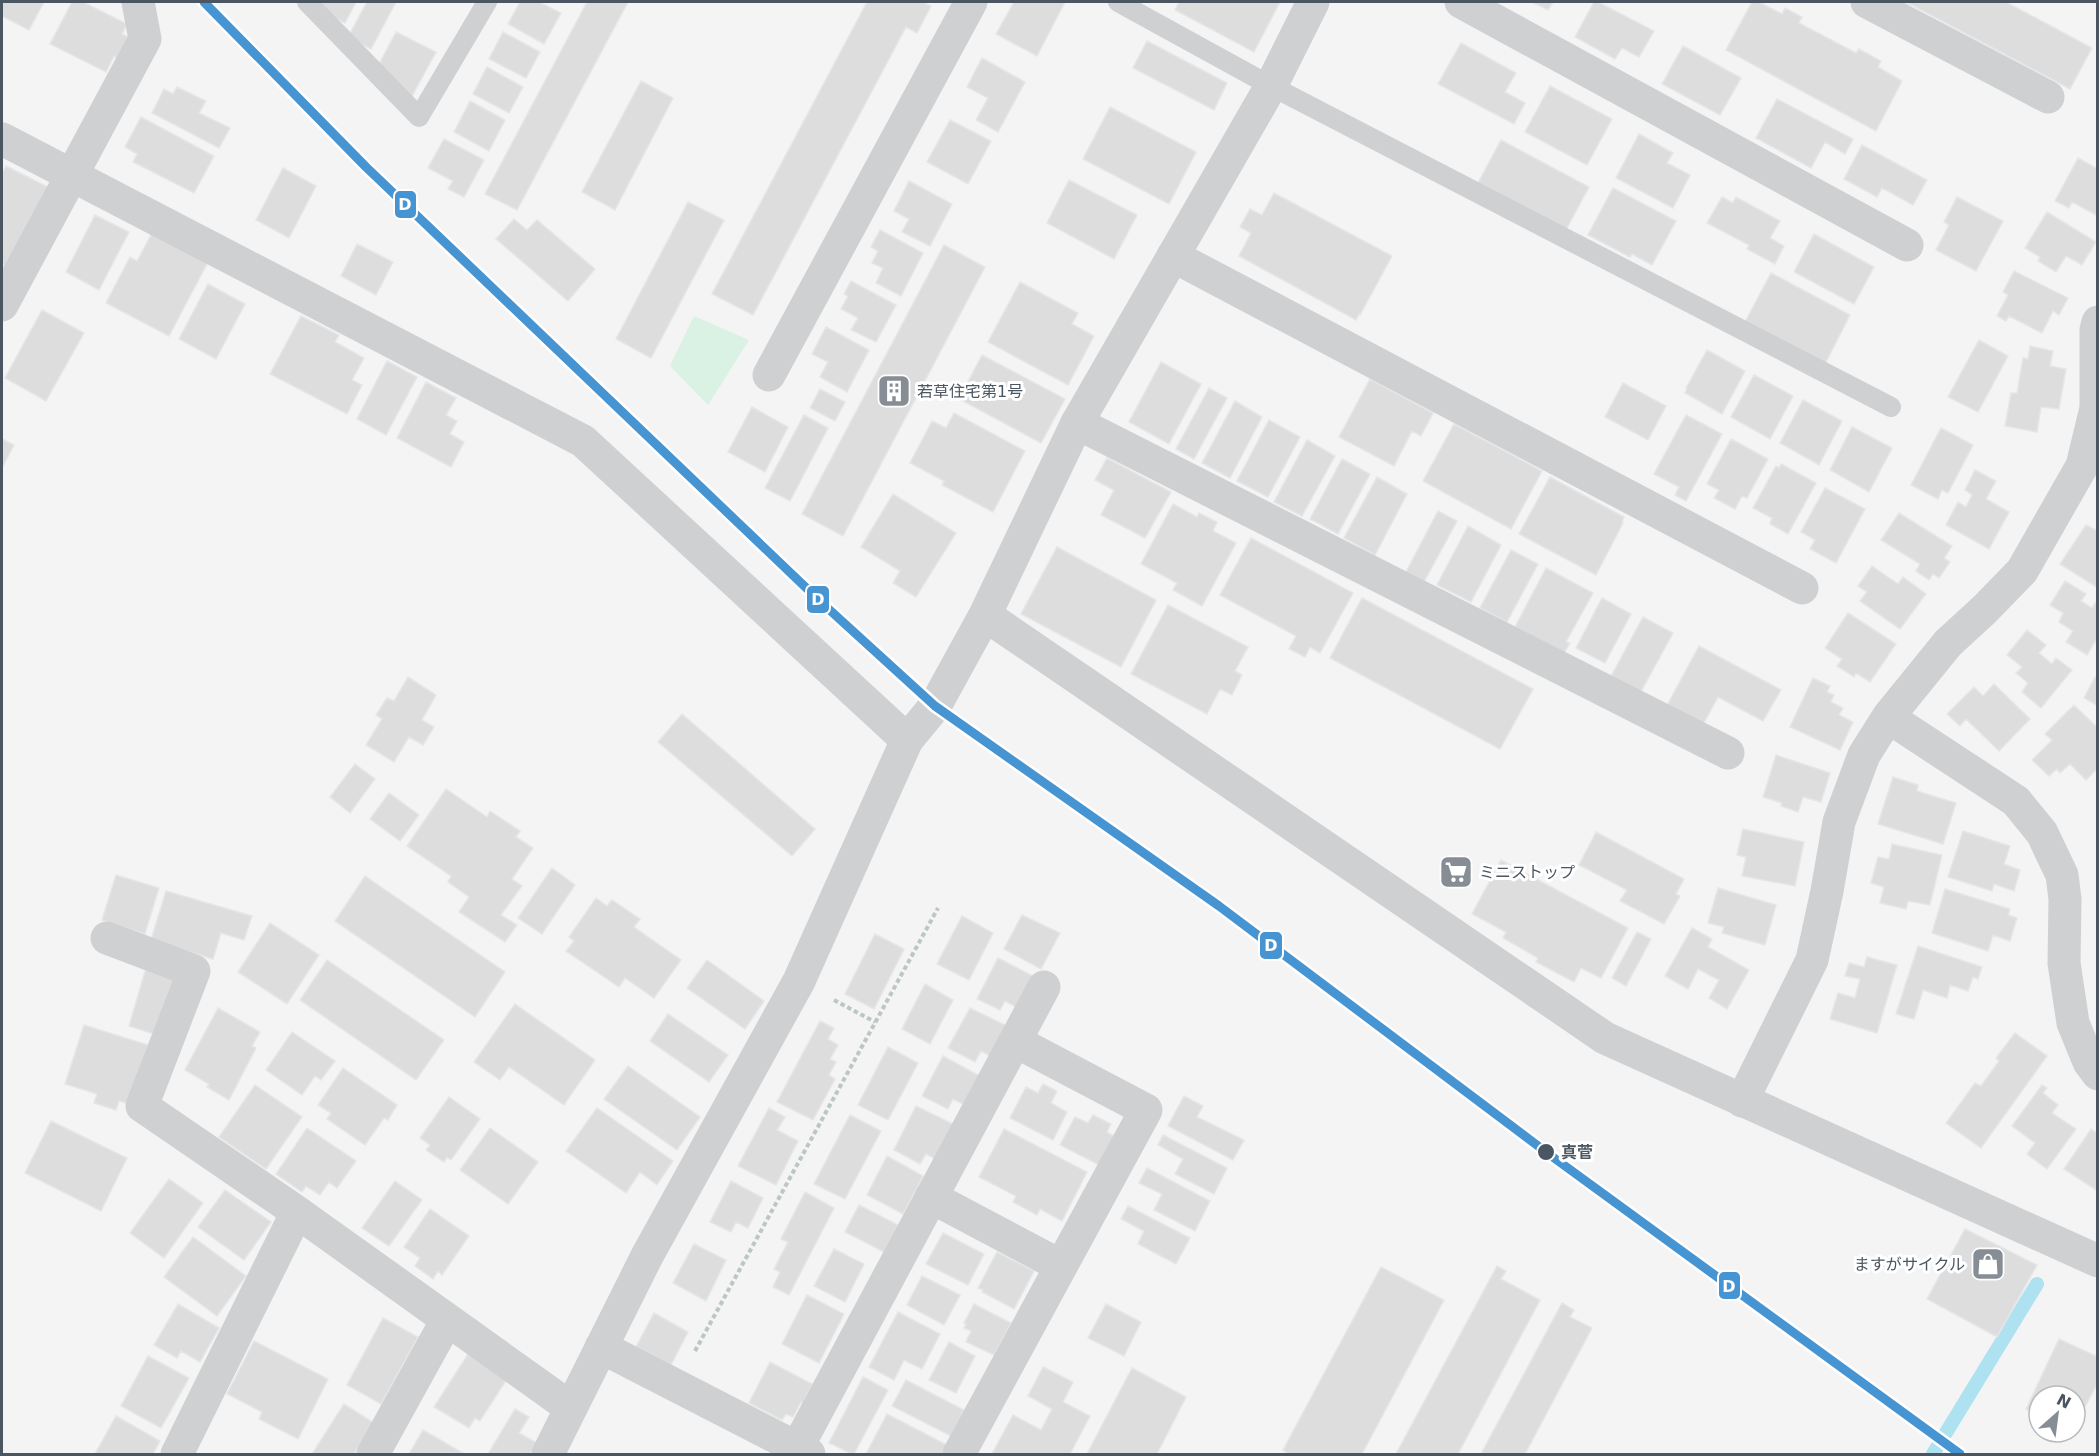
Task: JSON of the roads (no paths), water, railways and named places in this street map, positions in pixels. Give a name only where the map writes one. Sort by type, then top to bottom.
[{"type":"street","points":[[2,305],[145,39],[138,2]]},
{"type":"street","points":[[770,375],[971,2]]},
{"type":"street","points":[[548,1455],[647,1256],[799,981],[907,740],[935,706],[985,615],[1077,423],[1271,86],[1313,2]]},
{"type":"street","points":[[1461,2],[1907,245]]},
{"type":"street","points":[[1867,2],[2048,97]]},
{"type":"street","points":[[2,139],[583,441],[907,740]]},
{"type":"street","points":[[1173,256],[1802,588]]},
{"type":"street","points":[[1742,1101],[1812,960],[1839,822],[1864,755],[1887,717],[1948,643],[2022,571],[2082,466],[2096,408],[2097,322]]},
{"type":"street","points":[[1077,423],[1728,753]]},
{"type":"street","points":[[985,615],[1605,1038],[2097,1261]]},
{"type":"street","points":[[1887,717],[2016,801],[2042,833],[2062,875],[2065,899],[2064,963],[2073,1023],[2089,1062],[2097,1074]]},
{"type":"street","points":[[107,938],[194,971],[142,1106],[297,1212],[571,1408]]},
{"type":"street","points":[[601,1347],[803,1451],[931,1197],[1044,987]]},
{"type":"street","points":[[959,1455],[1146,1110],[1016,1041]]},
{"type":"street","points":[[931,1197],[1061,1266]]},
{"type":"street","points":[[177,1455],[297,1212]]},
{"type":"street","points":[[373,1455],[447,1320]]},
{"type":"lane","points":[[307,2],[419,117],[487,2]]},
{"type":"lane","points":[[1118,2],[1271,86],[1891,407]]},
{"type":"waterway","points":[[1933,1454],[2037,1284]]},
{"type":"place","name":"若草住宅第1号","points":[[894,391]]},
{"type":"place","name":"ミニストップ","points":[[1456,872]]},
{"type":"place","name":"真菅","points":[[1546,1152]]},
{"type":"place","name":"ますがサイクル","points":[[1988,1264]]}]
